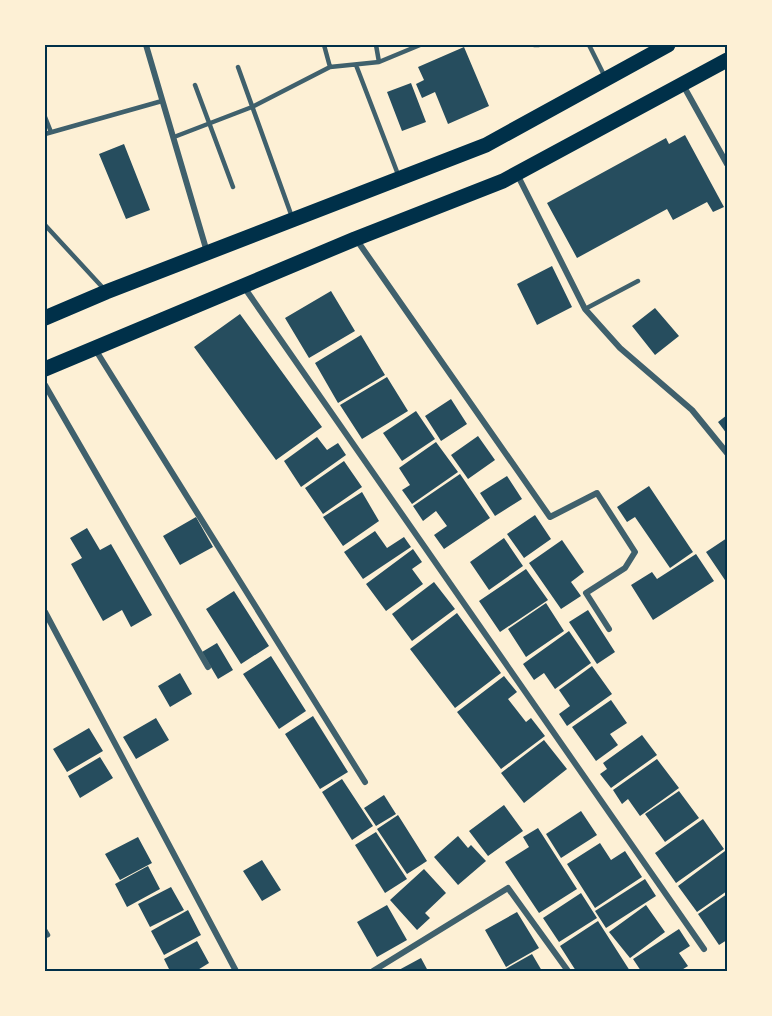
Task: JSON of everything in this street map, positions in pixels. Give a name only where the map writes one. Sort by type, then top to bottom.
[{"type":"main road","points":[[45,318],[106,292],[486,145],[668,45]]},
{"type":"main road","points":[[45,369],[355,239],[503,182],[727,60]]},
{"type":"street","points":[[147,45],[207,253]]},
{"type":"street","points":[[683,85],[727,164]]},
{"type":"street","points":[[517,174],[585,309],[620,348],[692,410],[727,453]]},
{"type":"street","points":[[355,239],[550,517],[597,493],[635,552],[625,568],[586,593],[609,629]]},
{"type":"street","points":[[243,287],[704,949]]},
{"type":"street","points":[[95,349],[365,782]]},
{"type":"street","points":[[45,385],[207,667]]},
{"type":"street","points":[[45,612],[236,971]]},
{"type":"street","points":[[373,971],[508,888],[568,971]]},
{"type":"lane","points":[[324,45],[330,67]]},
{"type":"lane","points":[[376,45],[380,62]]},
{"type":"lane","points":[[174,137],[252,107],[330,67],[380,62],[420,45]]},
{"type":"lane","points":[[534,45],[539,45]]},
{"type":"lane","points":[[589,45],[606,79]]},
{"type":"lane","points":[[356,65],[400,178]]},
{"type":"lane","points":[[238,67],[293,220]]},
{"type":"lane","points":[[195,85],[233,187]]},
{"type":"lane","points":[[45,134],[162,101]]},
{"type":"lane","points":[[45,117],[51,132]]},
{"type":"lane","points":[[45,225],[106,292]]},
{"type":"lane","points":[[585,309],[638,281]]},
{"type":"lane","points":[[45,930],[48,935],[45,936]]},
{"type":"building","points":[[464,47],[489,106],[448,124],[435,92],[422,98],[416,84],[424,80],[418,67]]},
{"type":"building","points":[[411,83],[426,122],[402,131],[387,92]]},
{"type":"building","points":[[685,135],[724,207],[713,212],[707,202],[673,220],[667,209],[577,258],[547,203],[666,138],[669,144]]},
{"type":"building","points":[[124,144],[150,210],[126,219],[99,154]]},
{"type":"building","points":[[552,266],[572,307],[537,325],[517,284]]},
{"type":"building","points":[[331,291],[355,331],[309,358],[285,318]]},
{"type":"building","points":[[655,308],[679,336],[655,355],[632,326]]},
{"type":"building","points":[[240,314],[322,427],[276,460],[194,347]]},
{"type":"building","points":[[361,335],[385,375],[338,403],[315,363]]},
{"type":"building","points":[[387,377],[408,411],[362,439],[340,405]]},
{"type":"building","points":[[451,399],[467,424],[441,441],[425,416]]},
{"type":"building","points":[[416,411],[435,439],[402,461],[383,433]]},
{"type":"building","points":[[727,415],[727,434],[718,422]]},
{"type":"building","points":[[478,436],[495,460],[468,479],[451,455]]},
{"type":"building","points":[[317,437],[327,450],[338,443],[346,455],[301,487],[284,461]]},
{"type":"building","points":[[436,442],[458,472],[412,504],[402,490],[410,485],[399,468]]},
{"type":"building","points":[[344,461],[362,487],[323,514],[305,488]]},
{"type":"building","points":[[460,474],[490,518],[444,549],[434,535],[447,526],[436,511],[423,521],[413,506]]},
{"type":"building","points":[[507,476],[522,499],[495,516],[480,493]]},
{"type":"building","points":[[649,486],[693,552],[670,568],[635,517],[627,522],[617,507]]},
{"type":"building","points":[[362,492],[379,521],[343,546],[323,517]]},
{"type":"building","points":[[535,515],[551,539],[524,558],[507,534]]},
{"type":"building","points":[[196,517],[213,547],[180,565],[163,536]]},
{"type":"building","points":[[87,528],[100,550],[111,544],[152,615],[131,627],[122,610],[103,621],[71,564],[82,558],[70,538]]},
{"type":"building","points":[[375,531],[387,548],[404,537],[411,547],[363,579],[344,552]]},
{"type":"building","points":[[504,538],[523,566],[489,590],[470,562]]},
{"type":"building","points":[[727,538],[727,583],[706,552]]},
{"type":"building","points":[[562,540],[584,572],[571,582],[581,596],[561,609],[529,563]]},
{"type":"building","points":[[413,549],[422,562],[412,569],[423,584],[386,611],[366,584]]},
{"type":"building","points":[[696,554],[714,581],[653,620],[631,585],[652,572],[657,579]]},
{"type":"building","points":[[526,569],[548,600],[500,632],[479,601]]},
{"type":"building","points":[[434,582],[455,609],[412,641],[392,614]]},
{"type":"building","points":[[234,591],[269,646],[241,664],[206,609]]},
{"type":"building","points":[[546,603],[564,631],[526,657],[508,629]]},
{"type":"building","points":[[588,610],[615,652],[597,664],[569,622]]},
{"type":"building","points":[[457,613],[501,673],[455,708],[410,649]]},
{"type":"building","points":[[569,631],[591,663],[555,689],[544,673],[534,680],[523,664]]},
{"type":"building","points":[[217,643],[233,670],[218,679],[202,652]]},
{"type":"building","points":[[271,656],[306,711],[279,729],[243,674]]},
{"type":"building","points":[[592,666],[612,694],[567,726],[559,714],[570,706],[559,690]]},
{"type":"building","points":[[180,673],[192,694],[170,707],[158,686]]},
{"type":"building","points":[[504,676],[517,692],[508,699],[526,722],[531,718],[545,736],[501,769],[457,712]]},
{"type":"building","points":[[611,700],[627,723],[610,734],[618,745],[596,761],[572,727]]},
{"type":"building","points":[[313,716],[348,772],[320,789],[285,734]]},
{"type":"building","points":[[156,718],[169,740],[136,759],[123,737]]},
{"type":"building","points":[[89,728],[103,751],[67,772],[53,749]]},
{"type":"building","points":[[642,735],[657,755],[611,788],[600,774],[607,769],[603,763]]},
{"type":"building","points":[[544,740],[567,769],[524,803],[501,773]]},
{"type":"building","points":[[100,757],[113,778],[80,798],[68,776]]},
{"type":"building","points":[[657,759],[679,788],[640,816],[628,799],[622,804],[613,790]]},
{"type":"building","points":[[342,779],[373,826],[352,840],[322,792]]},
{"type":"building","points":[[679,791],[699,818],[665,842],[645,814]]},
{"type":"building","points":[[384,795],[396,814],[376,826],[364,808]]},
{"type":"building","points":[[504,805],[523,831],[488,856],[469,831]]},
{"type":"building","points":[[581,811],[597,835],[561,858],[546,834]]},
{"type":"building","points":[[398,815],[427,861],[407,874],[377,829]]},
{"type":"building","points":[[703,819],[724,849],[676,883],[655,853]]},
{"type":"building","points":[[538,828],[577,889],[539,913],[505,862],[529,847],[523,837]]},
{"type":"building","points":[[376,832],[407,879],[385,893],[355,845]]},
{"type":"building","points":[[458,836],[468,848],[471,845],[486,861],[458,885],[434,857]]},
{"type":"building","points":[[138,837],[152,863],[120,880],[105,854]]},
{"type":"building","points":[[600,843],[611,860],[625,851],[642,877],[595,908],[567,864]]},
{"type":"building","points":[[725,851],[727,854],[727,891],[697,912],[678,886]]},
{"type":"building","points":[[262,860],[281,890],[262,901],[243,871]]},
{"type":"building","points":[[148,866],[160,889],[127,907],[115,884]]},
{"type":"building","points":[[424,869],[446,893],[425,913],[430,918],[417,930],[390,900]]},
{"type":"building","points":[[645,879],[656,896],[606,928],[595,911]]},
{"type":"building","points":[[171,887],[184,910],[150,927],[138,904]]},
{"type":"building","points":[[581,893],[597,918],[559,942],[543,918]]},
{"type":"building","points":[[727,894],[727,940],[719,945],[698,914]]},
{"type":"building","points":[[387,905],[407,940],[377,957],[357,922]]},
{"type":"building","points":[[646,905],[665,932],[630,958],[609,932]]},
{"type":"building","points":[[188,910],[201,935],[164,955],[151,931]]},
{"type":"building","points":[[517,912],[539,948],[506,967],[485,930]]},
{"type":"building","points":[[598,921],[630,971],[576,971],[560,946]]},
{"type":"building","points":[[679,929],[690,946],[679,953],[688,966],[680,971],[641,971],[633,959]]},
{"type":"building","points":[[197,941],[209,963],[196,971],[170,971],[164,959]]},
{"type":"building","points":[[532,954],[542,971],[502,971]]},
{"type":"building","points":[[421,958],[428,971],[397,971]]}]
